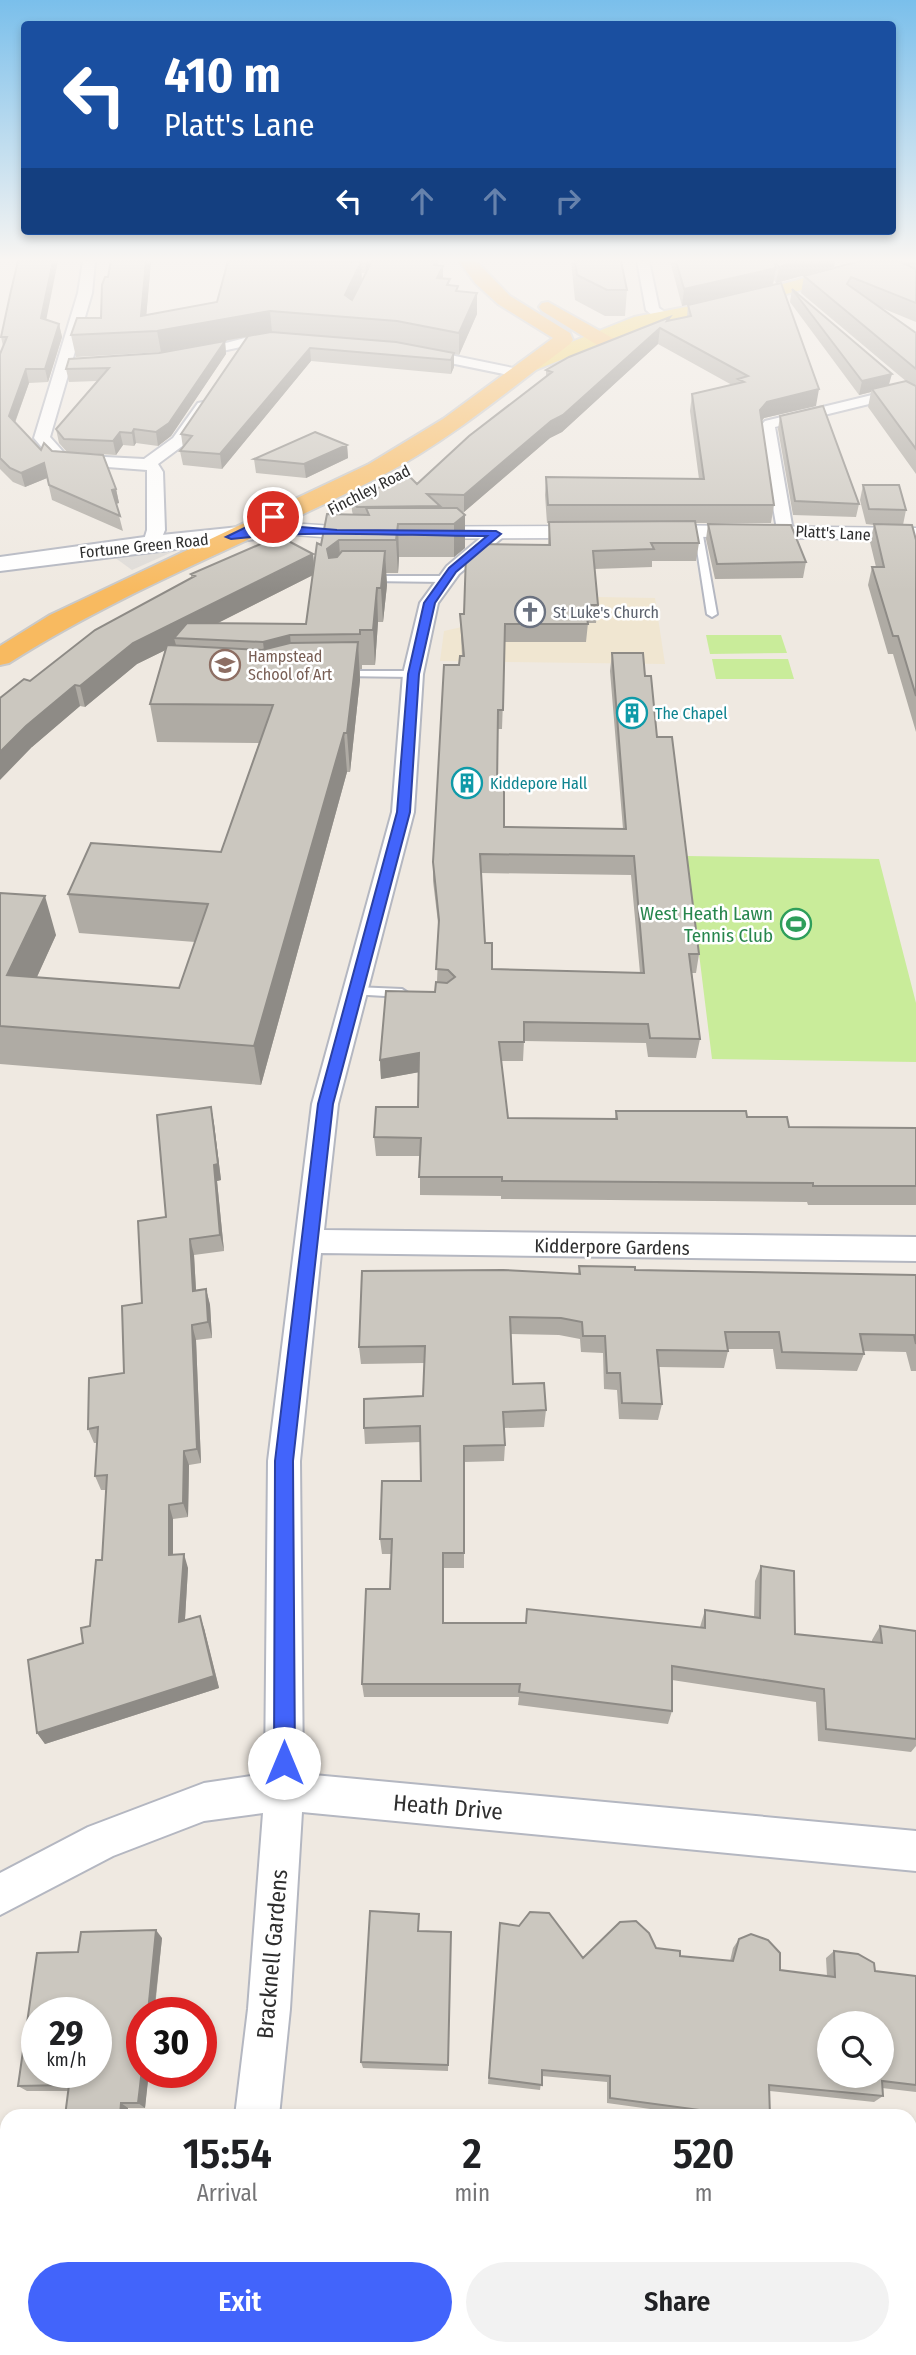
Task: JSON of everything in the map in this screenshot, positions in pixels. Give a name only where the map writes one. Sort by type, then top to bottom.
[{"type":"highway","name":"Finchley Road","points":[[3,669],[59,620],[377,469],[424,441],[521,371]]},
{"type":"highway","name":"Finchley Road","points":[[3,669],[119,608],[384,485],[445,446],[546,371]]},
{"type":"main road","name":"Fortune Green Road","points":[[0,564],[152,543],[289,529]]},
{"type":"street","points":[[66,371],[42,438],[61,460],[148,464],[154,468],[156,530],[152,543]]},
{"type":"street","points":[[148,464],[179,441],[214,389]]},
{"type":"street","points":[[784,531],[767,428],[770,424],[905,391]]},
{"type":"street","name":"Platt's Lane","points":[[289,529],[337,533],[496,534],[698,530],[916,534]]},
{"type":"street","name":"Bracknell Gardens","points":[[258,2109],[269,2009],[284,1791],[284,1461],[326,1104],[403,812],[414,674],[429,603],[445,579],[496,534]]},
{"type":"street","name":"Kidderpore Gardens","points":[[308,1241],[643,1248],[916,1249]]},
{"type":"street","name":"Heath Drive","points":[[0,1895],[102,1841],[204,1802],[284,1791],[916,1851]]},
{"type":"lane","points":[[698,530],[712,614]]},
{"type":"lane","points":[[354,579],[445,579]]},
{"type":"lane","points":[[333,675],[414,674]]},
{"type":"lane","points":[[355,991],[421,994]]},
{"type":"shaded area","points":[[177,547],[179,549],[132,570],[114,557]]},
{"type":"shaded area","points":[[596,597],[655,598],[665,664],[440,661],[444,631]]},
{"type":"green space","points":[[706,635],[781,635],[787,653],[710,654]]},
{"type":"green space","points":[[712,659],[788,659],[794,679],[716,679]]},
{"type":"green space","name":"West Heath Lawn Tennis Club","points":[[687,856],[879,859],[916,1003],[916,1062],[712,1059]]},
{"type":"building","points":[[0,371],[25,371],[9,416],[41,450],[44,443],[52,451],[103,455],[116,489],[112,490],[120,516],[49,485],[44,463],[21,473],[10,468],[0,458]]},
{"type":"building","points":[[106,371],[205,371],[169,423],[156,432],[134,429],[132,433],[120,432],[113,441],[64,439],[56,429]]},
{"type":"building","points":[[224,371],[291,371],[220,454],[180,451],[192,436],[181,434]]},
{"type":"building","points":[[549,371],[612,371],[563,415],[551,421],[464,495],[427,494],[440,506],[357,507],[351,494],[372,498],[375,489],[409,476],[417,484],[469,436],[552,372]]},
{"type":"building","points":[[739,371],[813,371],[819,389],[767,402],[760,410],[774,505],[548,505],[546,477],[704,479],[692,394],[744,382],[738,379],[748,376]]},
{"type":"building","points":[[854,371],[888,371],[892,374],[862,381]]},
{"type":"building","points":[[906,381],[916,386],[916,449],[872,389]]},
{"type":"building","points":[[823,406],[859,504],[795,501],[780,416]]},
{"type":"building","points":[[315,432],[347,445],[304,464],[254,459]]},
{"type":"building","points":[[863,485],[899,485],[906,510],[869,509]]},
{"type":"building","points":[[366,508],[457,508],[465,515],[454,524],[398,524],[396,540],[339,540],[327,549],[329,558],[337,557],[342,551],[385,551],[381,588],[377,588],[373,630],[360,630],[360,634],[290,635],[263,642],[174,638],[187,623],[306,624],[317,543],[321,545],[327,514],[369,515]]},
{"type":"building","points":[[695,521],[699,543],[651,543],[654,549],[593,551],[598,605],[585,605],[588,624],[505,624],[503,710],[498,710],[497,786],[504,785],[504,827],[626,829],[612,653],[643,653],[645,676],[651,676],[657,737],[672,737],[699,954],[689,954],[700,1039],[650,1038],[648,1024],[524,1022],[524,1042],[499,1042],[508,1118],[617,1119],[616,1111],[746,1111],[747,1117],[787,1117],[789,1127],[916,1128],[916,1186],[502,1181],[502,1177],[419,1177],[421,1138],[374,1137],[376,1107],[418,1107],[419,1053],[380,1060],[386,991],[435,992],[436,982],[447,983],[455,977],[448,970],[436,969],[439,920],[433,862],[444,665],[459,665],[460,656],[464,656],[460,614],[464,614],[466,554],[478,544],[550,545],[549,522]],"holes":[[[480,854],[634,856],[644,973],[492,969],[492,943],[485,943]]]},
{"type":"building","points":[[708,524],[791,525],[806,562],[717,564]]},
{"type":"building","points":[[874,524],[912,525],[916,540],[916,696],[898,636],[893,636],[872,567],[884,567]]},
{"type":"building","points":[[279,536],[313,554],[133,643],[80,686],[75,685],[0,752],[0,698],[24,679],[30,681],[95,630],[195,576],[191,574]]},
{"type":"building","points":[[358,642],[347,733],[344,733],[254,1046],[0,1026],[0,893],[45,896],[7,975],[179,988],[208,904],[68,894],[91,843],[221,852],[273,705],[150,704],[167,645],[262,650],[290,643]]},
{"type":"building","points":[[211,1107],[218,1164],[214,1165],[220,1235],[190,1239],[193,1291],[206,1289],[208,1322],[192,1325],[197,1449],[184,1451],[183,1503],[169,1505],[169,1555],[184,1554],[179,1622],[200,1616],[214,1676],[37,1733],[28,1660],[83,1643],[81,1628],[90,1626],[96,1560],[102,1560],[107,1475],[95,1476],[98,1427],[88,1429],[89,1378],[124,1373],[122,1306],[142,1303],[138,1221],[166,1217],[157,1115]]},
{"type":"building","points":[[579,1266],[635,1267],[635,1270],[916,1275],[916,1344],[914,1335],[860,1334],[864,1354],[782,1352],[779,1332],[725,1332],[728,1351],[657,1350],[662,1404],[622,1403],[620,1373],[607,1373],[605,1336],[583,1336],[582,1322],[561,1318],[510,1317],[513,1384],[544,1383],[546,1410],[503,1412],[505,1445],[464,1446],[464,1553],[443,1553],[443,1623],[526,1623],[527,1609],[705,1628],[705,1610],[760,1618],[761,1566],[794,1571],[795,1634],[882,1643],[880,1626],[916,1631],[916,1739],[826,1729],[824,1689],[672,1666],[672,1711],[519,1692],[520,1684],[362,1684],[366,1589],[390,1589],[392,1539],[380,1539],[382,1481],[421,1481],[420,1426],[364,1428],[364,1399],[423,1396],[425,1346],[359,1347],[362,1271],[503,1270],[580,1274]]},
{"type":"building","points":[[370,1911],[419,1914],[418,1931],[451,1932],[448,2065],[361,2062]]},
{"type":"building","points":[[530,1912],[549,1913],[583,1958],[620,1922],[636,1921],[649,1933],[656,1948],[680,1951],[680,1956],[733,1961],[739,1939],[751,1934],[768,1940],[780,1953],[780,1970],[835,1977],[834,1951],[858,1954],[874,1963],[875,1971],[916,1976],[916,2085],[894,2082],[894,2011],[817,2011],[817,2088],[882,2088],[883,2096],[769,2085],[770,2109],[692,2109],[610,2098],[610,2076],[542,2070],[542,2085],[489,2078],[500,1923],[519,1926]]},
{"type":"building","points":[[156,1930],[149,1997],[126,1997],[126,2088],[140,2088],[138,2103],[121,2103],[121,2109],[66,2109],[69,2088],[112,2088],[112,1997],[31,1997],[37,1953],[78,1952],[81,1932]]},
{"type":"building","points":[[21,2065],[21,2086],[18,2086]]},
{"type":"place","name":"St Luke's Church","points":[[530,612]]},
{"type":"place","name":"Hampstead School of Art","points":[[225,665]]},
{"type":"place","name":"The Chapel","points":[[632,713]]},
{"type":"place","name":"Kiddepore Hall","points":[[467,783]]},
{"type":"place","name":"West Heath Lawn Tennis Club","points":[[796,924]]},
{"type":"route","points":[[273,517],[231,537],[289,529],[337,533],[496,534],[453,570],[429,603],[414,674],[403,812],[326,1104],[316,1166],[284,1461],[284,1763]]}]
